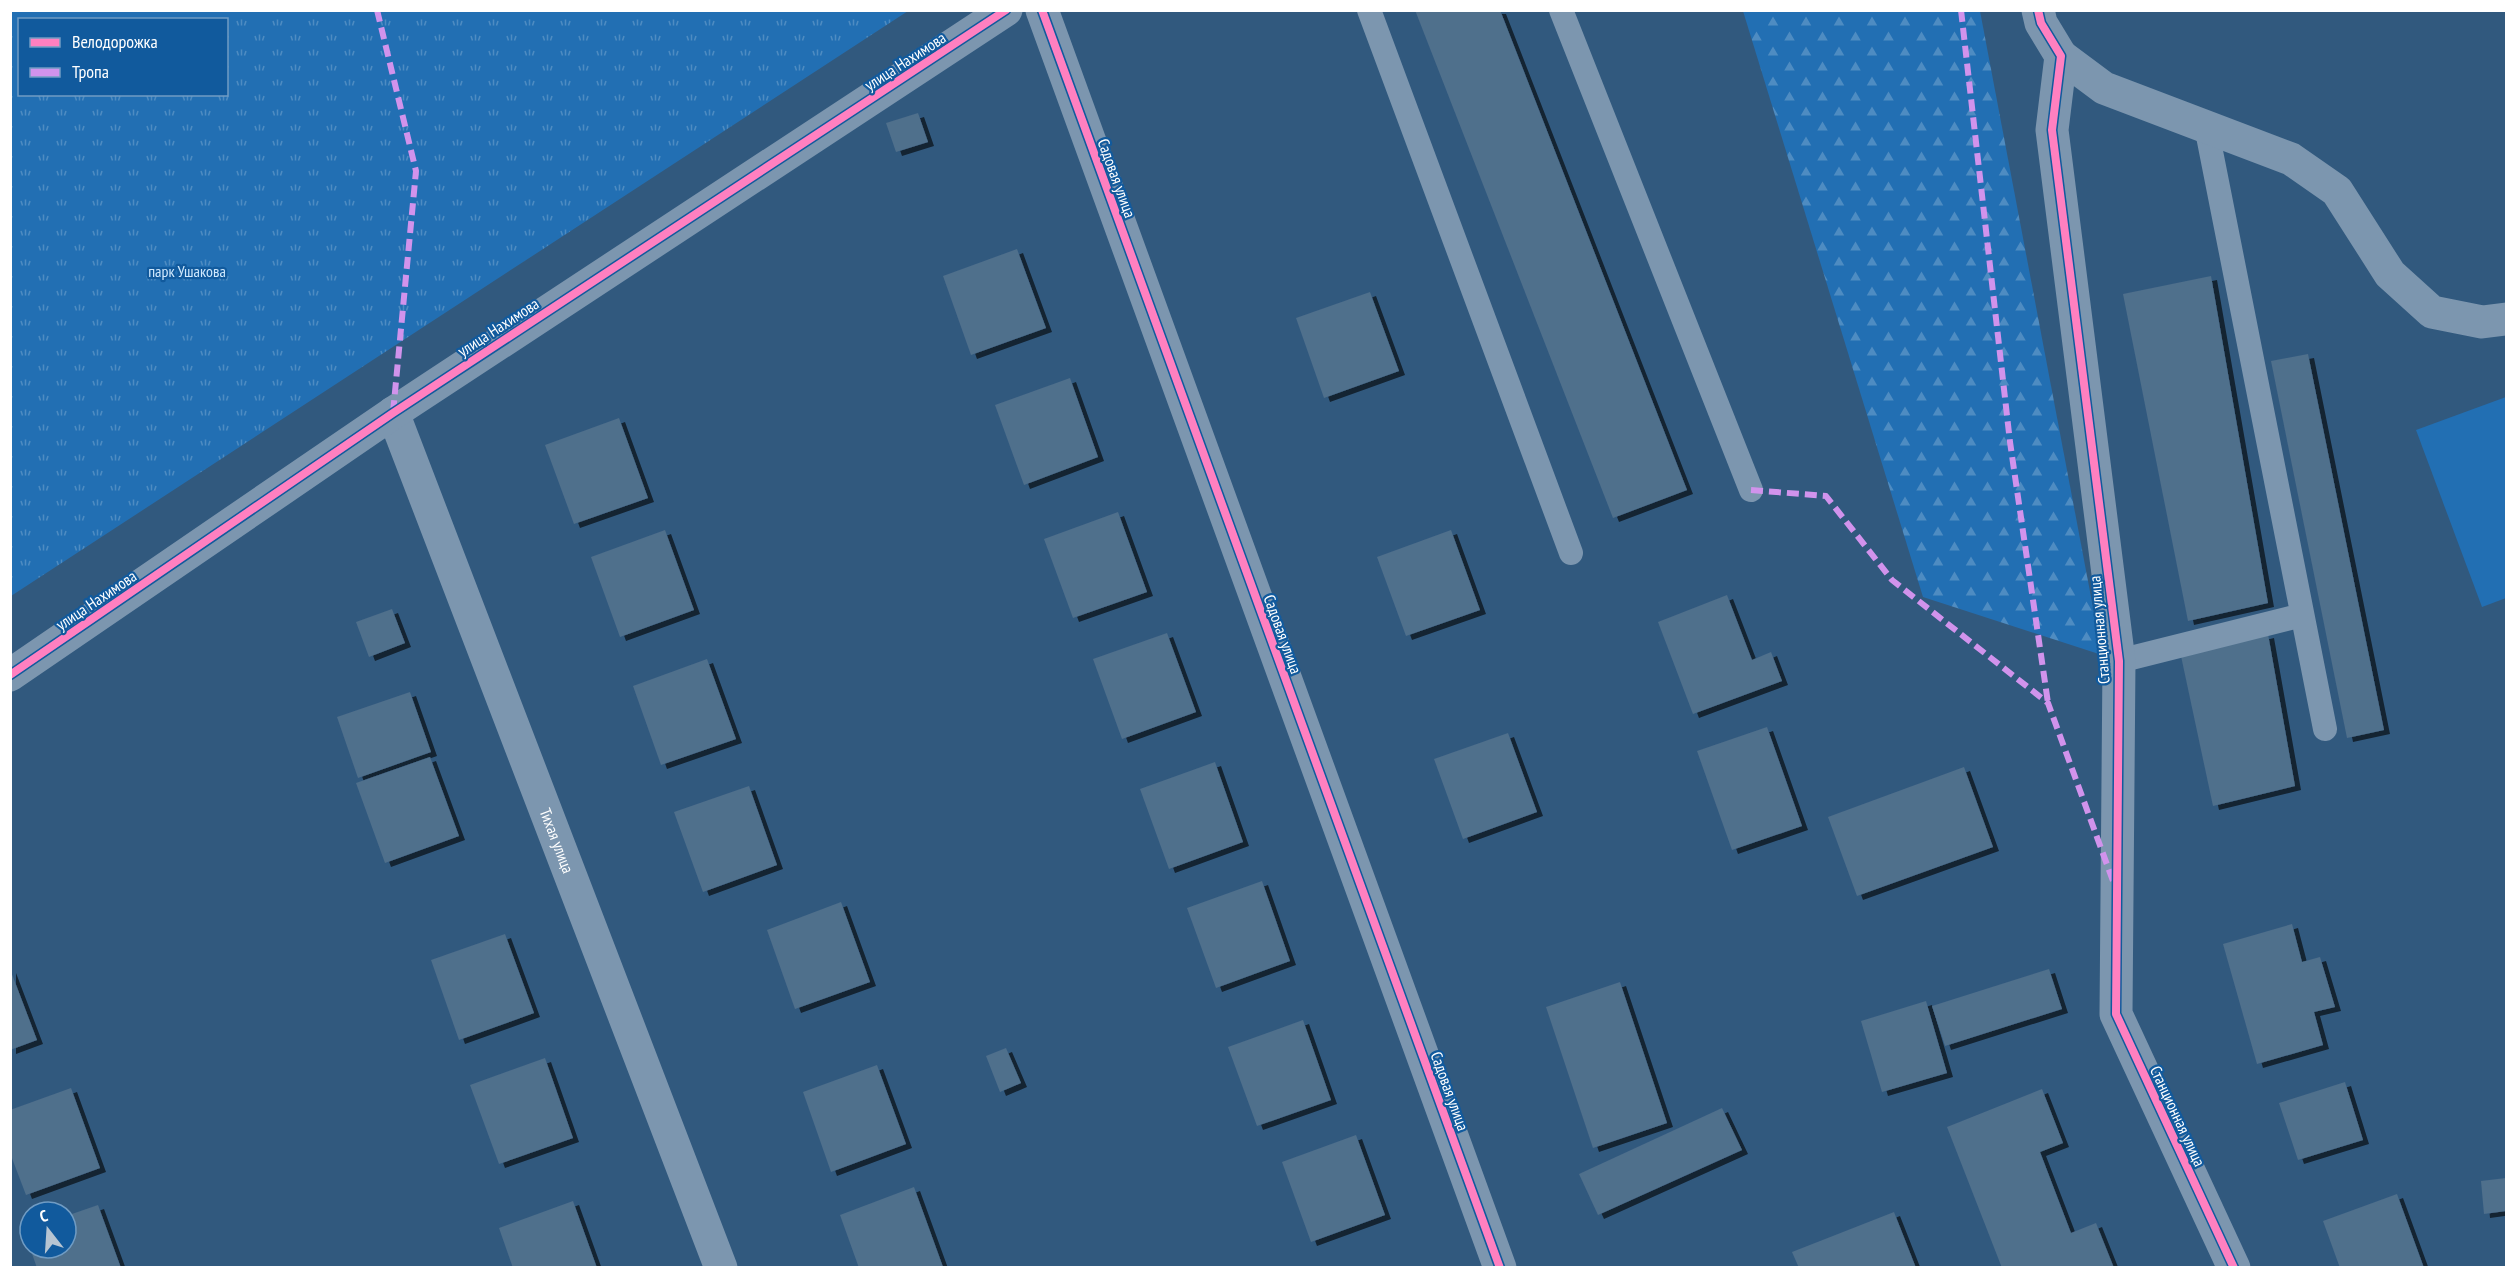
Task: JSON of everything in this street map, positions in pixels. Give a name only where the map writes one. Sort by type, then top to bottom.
[{"type":"street","name":"улица Нахимова","points":[[10,675],[393,413],[1006,10]]},
{"type":"street","name":"Садовая улица","points":[[1042,10],[1500,1268]]},
{"type":"street","points":[[2038,10],[2041,23],[2061,56],[2104,88],[2291,159],[2337,191],[2390,274],[2432,312],[2482,322],[2506,319]]},
{"type":"street","name":"Станционная улица","points":[[2061,56],[2052,130],[2119,661],[2116,1014],[2234,1268]]},
{"type":"street","name":"Тихая улица","points":[[393,413],[721,1268]]},
{"type":"lane","points":[[1369,10],[1571,553]]},
{"type":"lane","points":[[1561,10],[1751,490]]},
{"type":"lane","points":[[2206,126],[2325,729]]},
{"type":"lane","points":[[2119,661],[2302,615]]},
{"type":"green space","name":"парк Ушакова","points":[[11,10],[908,11],[11,596]]},
{"type":"green space","points":[[1743,11],[1980,11],[2102,655],[1923,597]]},
{"type":"green space","points":[[2506,397],[2506,598],[2482,607],[2416,430]]},
{"type":"building","points":[[1415,10],[1500,10],[1687,490],[1613,518]]},
{"type":"building","points":[[918,113],[928,142],[896,152],[886,123]]},
{"type":"building","points":[[1017,249],[1046,328],[971,355],[943,276]]},
{"type":"building","points":[[2211,276],[2268,603],[2188,621],[2123,294]]},
{"type":"building","points":[[1370,292],[1399,371],[1324,398],[1296,318]]},
{"type":"building","points":[[2308,354],[2384,730],[2347,738],[2271,361]]},
{"type":"building","points":[[1070,378],[1098,457],[1024,485],[995,405]]},
{"type":"building","points":[[619,418],[648,498],[574,524],[545,445]]},
{"type":"building","points":[[1118,512],[1147,592],[1073,618],[1044,539]]},
{"type":"building","points":[[665,530],[694,610],[620,637],[591,557]]},
{"type":"building","points":[[1451,530],[1480,610],[1406,636],[1377,557]]},
{"type":"building","points":[[1727,595],[1752,660],[1771,652],[1782,681],[1693,714],[1658,622]]},
{"type":"building","points":[[392,609],[405,643],[369,657],[356,622]]},
{"type":"building","points":[[1167,633],[1196,712],[1122,739],[1093,659]]},
{"type":"building","points":[[2268,634],[2295,786],[2213,806],[2181,656]]},
{"type":"building","points":[[707,659],[736,739],[661,765],[633,686]]},
{"type":"building","points":[[410,692],[431,752],[358,778],[337,717]]},
{"type":"building","points":[[1767,727],[1802,826],[1732,850],[1697,751]]},
{"type":"building","points":[[1508,733],[1537,812],[1463,839],[1434,759]]},
{"type":"building","points":[[430,757],[459,836],[385,863],[356,783]]},
{"type":"building","points":[[1215,762],[1243,842],[1169,869],[1140,789]]},
{"type":"building","points":[[1964,767],[1993,847],[1857,896],[1828,817]]},
{"type":"building","points":[[749,786],[777,865],[703,892],[674,812]]},
{"type":"building","points":[[1262,881],[1290,961],[1216,988],[1187,908]]},
{"type":"building","points":[[841,902],[870,982],[795,1009],[767,930]]},
{"type":"building","points":[[2292,924],[2302,962],[2320,957],[2335,1007],[2314,1012],[2323,1045],[2257,1064],[2223,944]]},
{"type":"building","points":[[505,934],[534,1013],[459,1040],[431,960]]},
{"type":"building","points":[[10,969],[37,1040],[10,1050]]},
{"type":"building","points":[[2049,969],[2062,1009],[1945,1046],[1932,1006]]},
{"type":"building","points":[[1620,982],[1667,1123],[1593,1148],[1546,1007]]},
{"type":"building","points":[[1926,1001],[1947,1073],[1882,1092],[1861,1021]]},
{"type":"building","points":[[1303,1020],[1331,1100],[1257,1126],[1228,1047]]},
{"type":"building","points":[[1006,1048],[1021,1083],[1000,1092],[986,1056]]},
{"type":"building","points":[[545,1058],[573,1138],[499,1164],[470,1085]]},
{"type":"building","points":[[877,1065],[906,1144],[831,1172],[803,1092]]},
{"type":"building","points":[[2345,1082],[2363,1140],[2298,1160],[2279,1103]]},
{"type":"building","points":[[71,1088],[100,1168],[26,1195],[10,1153],[10,1110]]},
{"type":"building","points":[[2042,1089],[2063,1143],[2040,1152],[2071,1233],[2096,1223],[2114,1268],[2002,1268],[1947,1127]]},
{"type":"building","points":[[1722,1108],[1742,1150],[1598,1215],[1579,1174]]},
{"type":"building","points":[[1356,1135],[1385,1215],[1311,1242],[1282,1162]]},
{"type":"building","points":[[2506,1178],[2506,1211],[2484,1214],[2481,1181]]},
{"type":"building","points":[[914,1187],[943,1267],[859,1268],[840,1215]]},
{"type":"building","points":[[2397,1194],[2424,1268],[2340,1268],[2323,1221]]},
{"type":"building","points":[[573,1201],[597,1268],[513,1268],[499,1228]]},
{"type":"building","points":[[98,1205],[121,1268],[37,1268],[34,1260],[78,1260],[78,1212]]},
{"type":"building","points":[[1894,1212],[1916,1268],[1799,1268],[1792,1252]]},
{"type":"marked path","points":[[377,10],[416,171],[393,413]]},
{"type":"marked path","points":[[1961,10],[2010,442],[2048,703]]},
{"type":"marked path","points":[[1751,490],[1826,496],[1892,580],[2048,703],[2113,881]]},
{"type":"cycle path","points":[[10,675],[393,413],[1006,10]]},
{"type":"cycle path","points":[[1042,10],[1500,1268]]},
{"type":"cycle path","points":[[2038,10],[2041,23],[2061,56],[2052,130],[2119,661],[2116,1014],[2234,1268]]}]
